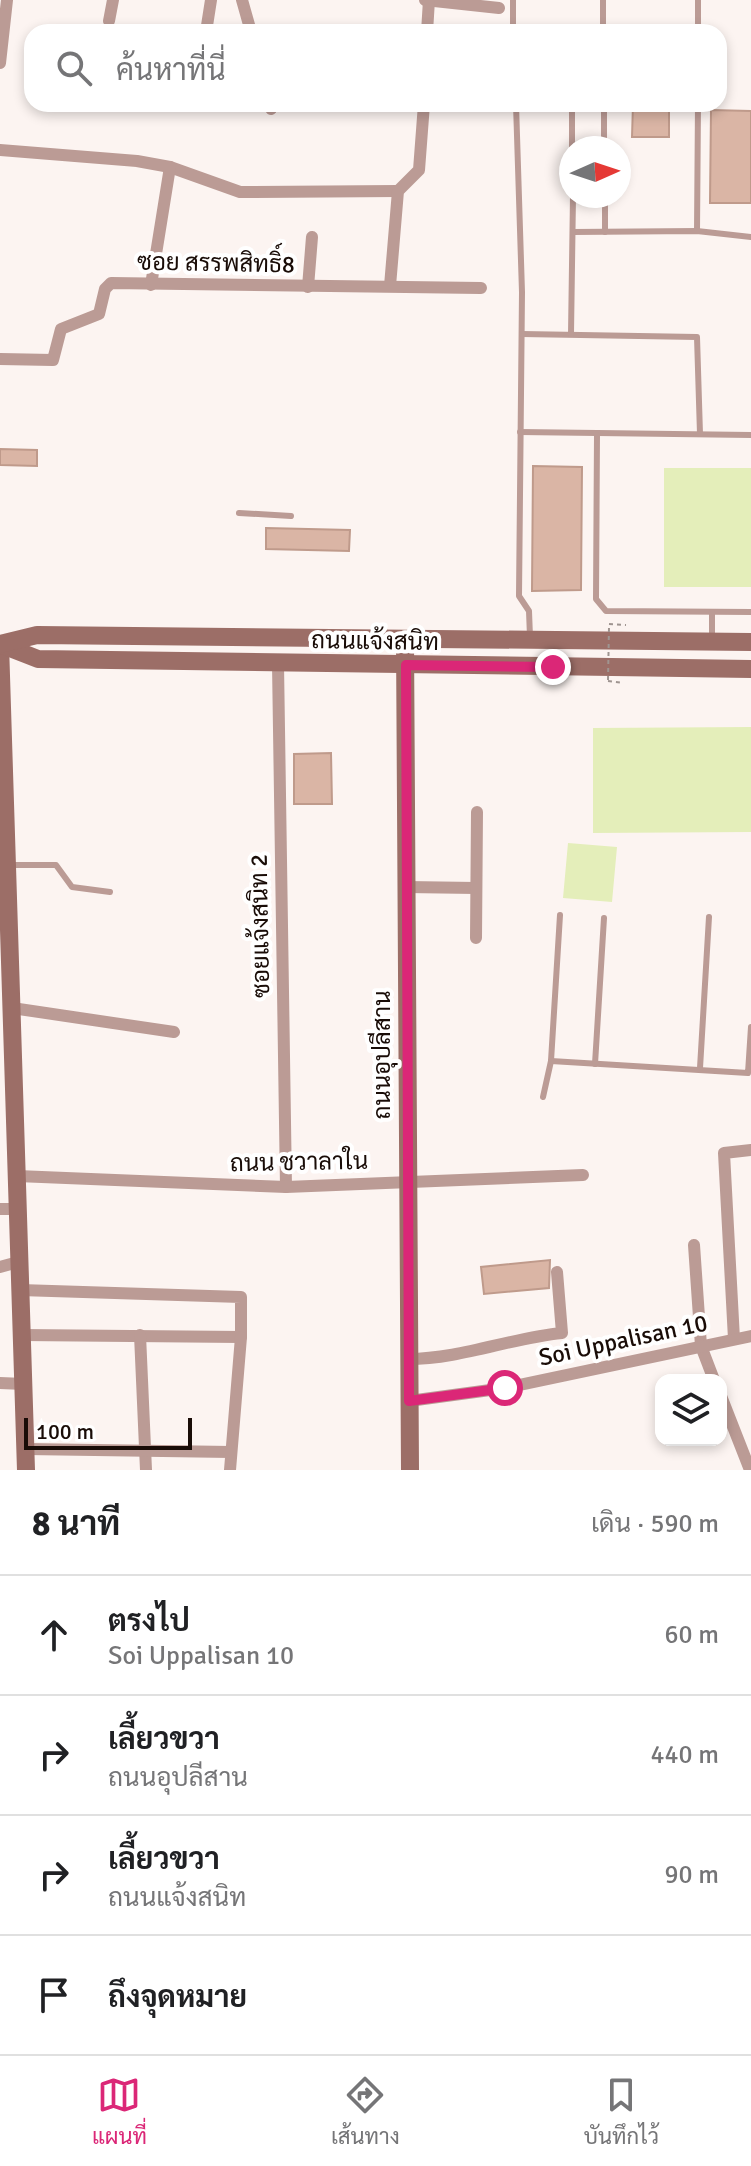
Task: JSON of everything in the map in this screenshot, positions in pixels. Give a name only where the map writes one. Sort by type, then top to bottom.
[{"type":"street","points":[[0,63],[7,0]]},
{"type":"street","points":[[109,21],[113,0]]},
{"type":"street","points":[[207,24],[211,0]]},
{"type":"street","points":[[242,0],[249,24]]},
{"type":"street","points":[[427,24],[427,0],[499,8]]},
{"type":"street","points":[[390,286],[398,191],[419,170],[423,112]]},
{"type":"street","points":[[0,150],[83,155],[170,167],[240,192],[398,191]]},
{"type":"street","points":[[151,285],[170,167]]},
{"type":"street","points":[[308,287],[312,237]]},
{"type":"street","name":"ซอย สรรพสิทธิ์8","points":[[0,359],[53,360],[61,329],[99,314],[105,289],[111,283],[481,288]]},
{"type":"street","name":"ถนนแจ้งสนิท","points":[[0,644],[37,635],[751,642]]},
{"type":"street","name":"ถนนอุปลีสาน","points":[[405,639],[410,1470]]},
{"type":"street","points":[[0,644],[6,974],[12,1008],[17,1176],[9,1209],[9,1265],[20,1290],[26,1470]]},
{"type":"street","name":"ถนนแจ้งสนิท","points":[[0,644],[38,659],[751,669]]},
{"type":"street","name":"ซอยแจ้งสนิท 2","points":[[278,664],[286,1187]]},
{"type":"street","points":[[476,938],[477,812]]},
{"type":"street","points":[[406,887],[476,888]]},
{"type":"street","points":[[12,1008],[174,1032]]},
{"type":"street","points":[[734,1339],[724,1153],[751,1150]]},
{"type":"street","name":"ถนน ชวาลาใน","points":[[17,1176],[286,1187],[583,1175]]},
{"type":"street","points":[[694,1245],[701,1346],[712,1374]]},
{"type":"street","points":[[408,1359],[487,1350],[534,1336],[562,1333],[557,1272]]},
{"type":"street","points":[[20,1290],[241,1297],[241,1337],[230,1470]]},
{"type":"street","points":[[22,1335],[241,1337]]},
{"type":"street","points":[[140,1335],[146,1470]]},
{"type":"street","name":"Soi Uppalisan 10","points":[[409,1401],[505,1388],[751,1336]]},
{"type":"street","points":[[0,1383],[24,1384]]},
{"type":"street","points":[[727,1411],[750,1470]]},
{"type":"street","points":[[26,1449],[145,1448],[231,1452]]},
{"type":"lane","points":[[513,0],[513,24]]},
{"type":"lane","points":[[603,0],[603,24]]},
{"type":"lane","points":[[698,0],[698,24]]},
{"type":"lane","points":[[516,112],[522,334],[519,596],[529,611],[530,642]]},
{"type":"lane","points":[[572,112],[572,136]]},
{"type":"lane","points":[[604,112],[604,136]]},
{"type":"lane","points":[[697,231],[698,112]]},
{"type":"lane","points":[[571,334],[573,208]]},
{"type":"lane","points":[[605,208],[605,232]]},
{"type":"lane","points":[[573,232],[697,231],[751,237]]},
{"type":"lane","points":[[522,334],[697,337],[700,434]]},
{"type":"lane","points":[[520,432],[751,435]]},
{"type":"lane","points":[[597,435],[596,599],[606,611],[751,612]]},
{"type":"lane","points":[[239,513],[291,516]]},
{"type":"lane","points":[[712,612],[713,641]]},
{"type":"lane","points":[[6,857],[56,865],[72,887],[110,892]]},
{"type":"lane","points":[[543,1097],[551,1061],[560,915]]},
{"type":"lane","points":[[700,1068],[709,917]]},
{"type":"lane","points":[[595,1064],[604,918]]},
{"type":"lane","points":[[551,1061],[748,1073],[751,1027]]},
{"type":"path","points":[[624,683],[608,682],[609,625],[626,624]]},
{"type":"green space","points":[[664,468],[751,468],[751,587],[664,587]]},
{"type":"green space","points":[[751,727],[751,832],[593,833],[593,728]]},
{"type":"green space","points":[[568,843],[617,847],[612,902],[563,898]]},
{"type":"building","points":[[751,111],[751,203],[710,203],[711,112]]},
{"type":"building","points":[[633,112],[669,112],[669,137],[632,137]]},
{"type":"building","points":[[0,449],[37,450],[37,466],[0,465]]},
{"type":"building","points":[[533,466],[582,467],[581,590],[532,591]]},
{"type":"building","points":[[266,528],[350,530],[349,551],[266,549]]},
{"type":"building","points":[[331,753],[332,804],[294,804],[294,754]]},
{"type":"building","points":[[550,1260],[549,1288],[484,1294],[481,1267]]},
{"type":"route","points":[[505,1388],[409,1401],[406,665],[553,667]]}]
